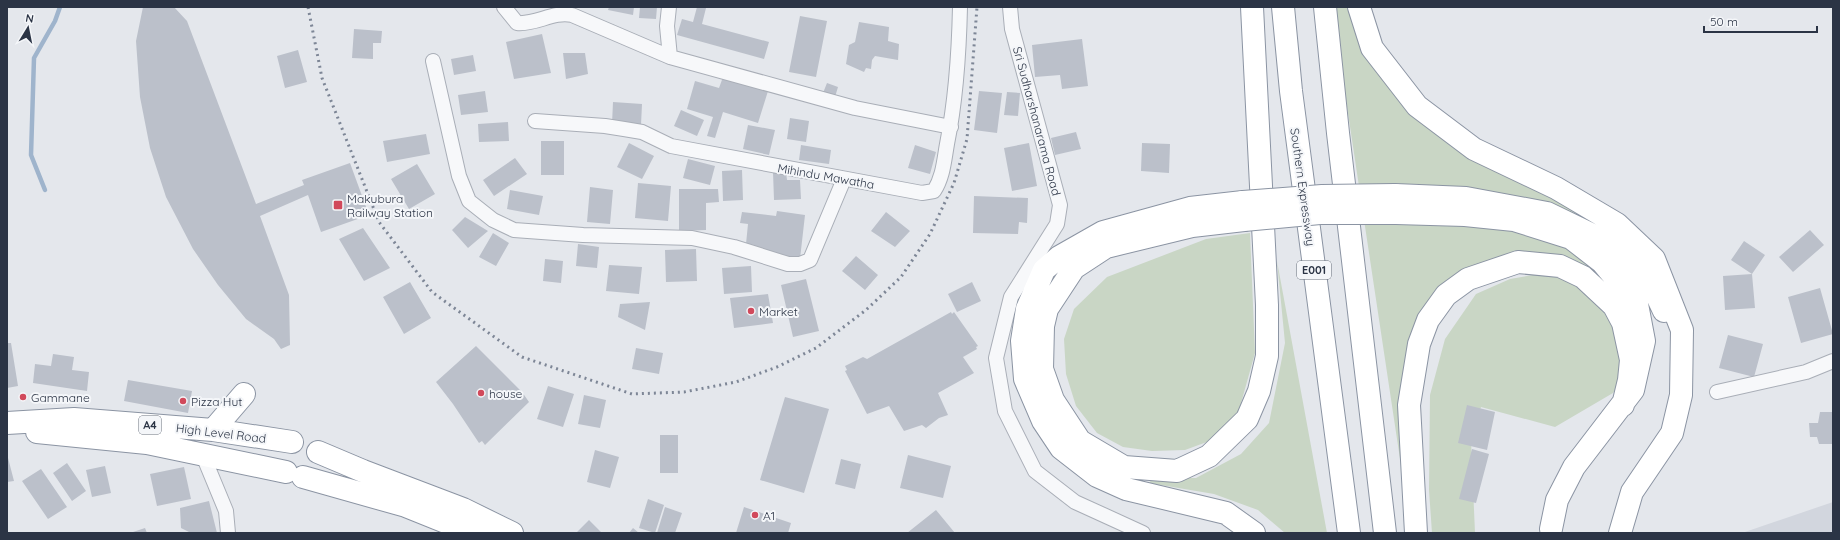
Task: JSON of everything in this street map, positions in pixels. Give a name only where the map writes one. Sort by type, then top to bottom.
[{"type":"highway","points":[[1243,211],[1192,226],[1106,247],[1074,268],[1048,309],[1043,326],[1042,369],[1053,400],[1080,441],[1124,467],[1177,471],[1209,456],[1247,419],[1259,391],[1267,356],[1267,305],[1252,7]]},
{"type":"highway","name":"Southern Expressway","points":[[1283,7],[1291,91],[1349,533]]},
{"type":"highway","points":[[1325,7],[1339,141],[1385,533]]},
{"type":"highway","points":[[1359,7],[1372,48],[1417,106],[1474,149],[1556,188],[1617,224],[1654,259],[1682,330],[1681,395],[1672,433],[1632,492],[1620,533]]},
{"type":"highway","points":[[1254,533],[1226,513],[1126,489],[1097,476],[1061,448],[1043,421],[1025,379],[1022,340],[1027,309],[1044,270],[1059,257],[1103,232],[1190,208],[1320,213],[1395,204],[1466,198],[1547,213],[1613,245],[1657,296],[1669,322],[1682,380]]},
{"type":"highway","points":[[1395,204],[1514,220],[1571,238],[1602,262],[1636,304],[1644,341],[1633,390],[1574,467],[1557,500],[1551,529]]},
{"type":"highway","points":[[1416,533],[1409,405],[1419,344],[1428,320],[1446,295],[1468,279],[1518,262],[1560,266],[1583,277],[1614,306],[1623,323],[1631,360],[1629,380],[1623,405]]},
{"type":"highway","points":[[213,430],[244,394]]},
{"type":"highway","name":"High Level Road","points":[[7,423],[74,419],[213,430],[292,442]]},
{"type":"highway","name":"High Level Road","points":[[7,431],[15,430],[147,443],[202,453],[294,474],[406,506],[473,533]]},
{"type":"highway","points":[[318,452],[319,462],[315,470],[310,474],[294,474],[281,464],[280,456],[282,448],[292,442],[302,440],[312,445],[318,452],[363,471],[463,509],[512,533]]},
{"type":"street","points":[[504,7],[517,23],[530,22],[564,13],[572,15],[670,57],[855,108],[951,127]]},
{"type":"street","points":[[669,7],[667,26],[670,57]]},
{"type":"street","name":"Mihindu Mawatha","points":[[535,121],[624,128],[642,132],[671,146],[922,194],[934,191],[941,180],[951,127],[959,54],[960,7]]},
{"type":"street","name":"Sri Sudharshanarama Road","points":[[1010,7],[1012,29],[1060,204],[1057,224],[1011,297],[996,358],[1005,412],[1035,470],[1076,502],[1143,533]]},
{"type":"street","points":[[433,61],[459,176],[469,201],[493,220],[514,230],[583,235],[692,238],[734,247],[788,264],[800,264],[810,260],[844,179]]},
{"type":"street","points":[[1717,392],[1806,372],[1833,361]]},
{"type":"street","points":[[202,453],[226,511],[228,533]]},
{"type":"shaded area","points":[[1833,502],[1833,533],[1742,533]]},
{"type":"green space","points":[[1332,7],[1350,7],[1421,121],[1583,210],[1639,252],[1607,283],[1570,261],[1511,258],[1426,314],[1408,512]]},
{"type":"green space","points":[[1250,233],[1255,353],[1238,414],[1215,439],[1185,450],[1152,451],[1123,447],[1097,433],[1076,406],[1066,374],[1064,339],[1074,309],[1107,277],[1206,239]]},
{"type":"green space","points":[[1277,261],[1327,533],[1285,533],[1258,510],[1214,494],[1149,483],[1153,478],[1196,478],[1241,454],[1269,423],[1285,343]]},
{"type":"green space","points":[[1539,274],[1563,278],[1588,294],[1608,316],[1626,350],[1628,370],[1613,393],[1555,427],[1481,407],[1471,440],[1475,533],[1432,533],[1429,490],[1430,395],[1445,339],[1476,294],[1510,279]]},
{"type":"building","points":[[143,7],[174,7],[187,21],[256,204],[304,185],[302,180],[350,163],[369,215],[321,232],[308,195],[260,216],[289,295],[290,345],[281,349],[274,339],[246,319],[218,285],[193,249],[166,197],[150,148],[140,97],[136,41]]},
{"type":"building","points":[[609,7],[634,7],[633,15],[608,10]]},
{"type":"building","points":[[640,7],[657,7],[656,19],[639,18]]},
{"type":"building","points":[[697,7],[706,8],[702,24],[769,42],[764,59],[677,35],[682,19],[693,22]]},
{"type":"building","points":[[800,16],[827,21],[816,77],[789,72]]},
{"type":"building","points":[[859,22],[889,27],[888,41],[899,44],[898,60],[875,56],[872,60],[871,69],[866,68],[864,72],[846,64],[849,45],[855,42]]},
{"type":"building","points":[[354,29],[382,31],[381,43],[373,43],[373,59],[352,58]]},
{"type":"building","points":[[542,34],[551,73],[514,79],[506,42]]},
{"type":"building","points":[[1082,39],[1088,86],[1062,89],[1060,75],[1035,77],[1032,45]]},
{"type":"building","points":[[298,50],[307,82],[285,88],[277,56]]},
{"type":"building","points":[[563,53],[585,53],[588,74],[566,79]]},
{"type":"building","points":[[473,55],[476,71],[454,75],[451,59]]},
{"type":"building","points":[[723,77],[768,91],[758,123],[723,112],[715,138],[707,136],[713,117],[687,109],[695,81],[719,88]]},
{"type":"building","points":[[827,83],[838,87],[835,97],[823,93]]},
{"type":"building","points":[[485,91],[488,112],[461,115],[458,95]]},
{"type":"building","points":[[979,91],[1002,93],[997,133],[974,130]]},
{"type":"building","points":[[1007,92],[1020,93],[1018,116],[1004,115]]},
{"type":"building","points":[[613,102],[642,104],[641,125],[612,124]]},
{"type":"building","points":[[681,110],[704,120],[697,136],[674,126]]},
{"type":"building","points":[[790,118],[809,121],[806,142],[787,139]]},
{"type":"building","points":[[508,122],[509,141],[479,142],[478,124]]},
{"type":"building","points":[[748,125],[775,130],[769,155],[743,149]]},
{"type":"building","points":[[1076,132],[1081,149],[1055,155],[1051,138]]},
{"type":"building","points":[[426,134],[430,154],[387,162],[383,141]]},
{"type":"building","points":[[541,141],[564,141],[564,175],[541,175]]},
{"type":"building","points":[[629,143],[654,156],[642,179],[617,167]]},
{"type":"building","points":[[1029,143],[1037,186],[1012,191],[1004,148]]},
{"type":"building","points":[[1142,143],[1170,144],[1169,173],[1141,171]]},
{"type":"building","points":[[801,145],[831,150],[829,164],[799,160]]},
{"type":"building","points":[[915,145],[936,152],[930,174],[908,168]]},
{"type":"building","points":[[515,158],[527,174],[494,196],[483,180]]},
{"type":"building","points":[[688,159],[715,166],[710,185],[683,178]]},
{"type":"building","points":[[417,164],[435,194],[409,209],[391,179]]},
{"type":"building","points":[[742,170],[743,200],[723,201],[722,171]]},
{"type":"building","points":[[773,172],[786,172],[787,180],[800,180],[801,199],[774,200]]},
{"type":"building","points":[[638,183],[671,186],[668,221],[635,218]]},
{"type":"building","points":[[590,187],[613,190],[610,224],[587,222]]},
{"type":"building","points":[[679,189],[718,189],[719,202],[706,203],[706,230],[679,231]]},
{"type":"building","points":[[510,190],[543,196],[539,215],[507,209]]},
{"type":"building","points":[[974,196],[1028,198],[1027,223],[1019,222],[1018,234],[973,233]]},
{"type":"building","points":[[777,211],[805,215],[800,259],[754,252],[754,245],[746,244],[748,224],[740,223],[742,212],[776,216]]},
{"type":"building","points":[[886,212],[910,231],[895,247],[871,231]]},
{"type":"building","points":[[465,217],[488,231],[468,248],[452,230]]},
{"type":"building","points":[[363,228],[390,268],[364,281],[339,239]]},
{"type":"building","points":[[1810,230],[1824,245],[1793,272],[1779,257]]},
{"type":"building","points":[[493,233],[509,243],[496,266],[479,257]]},
{"type":"building","points":[[1744,241],[1765,255],[1752,274],[1731,260]]},
{"type":"building","points":[[578,244],[599,247],[597,268],[576,266]]},
{"type":"building","points":[[696,249],[697,281],[666,282],[665,250]]},
{"type":"building","points":[[856,256],[878,275],[865,290],[842,271]]},
{"type":"building","points":[[545,259],[563,261],[561,283],[543,281]]},
{"type":"building","points":[[609,265],[642,267],[639,294],[606,291]]},
{"type":"building","points":[[751,266],[752,292],[724,294],[722,268]]},
{"type":"building","points":[[1752,274],[1755,308],[1725,310],[1723,276]]},
{"type":"building","points":[[806,279],[819,331],[793,337],[781,285]]},
{"type":"building","points":[[410,282],[431,318],[404,334],[383,297]]},
{"type":"building","points":[[972,282],[981,301],[957,312],[948,294]]},
{"type":"building","points":[[1820,288],[1833,334],[1801,343],[1788,297]]},
{"type":"building","name":"Market","points":[[768,294],[773,323],[734,328],[730,298]]},
{"type":"building","points":[[650,302],[645,330],[618,317],[620,304]]},
{"type":"building","points":[[951,312],[952,314],[954,312],[978,346],[976,347],[977,349],[963,357],[974,373],[938,393],[948,415],[939,418],[926,428],[922,425],[904,431],[889,406],[867,414],[845,371],[847,370],[845,366],[863,357],[867,359]]},
{"type":"building","points":[[1728,335],[1763,344],[1754,377],[1719,368]]},
{"type":"building","points":[[7,343],[11,343],[18,386],[7,388]]},
{"type":"building","name":"house","points":[[476,346],[522,392],[529,402],[485,445],[482,441],[479,443],[453,404],[436,382]]},
{"type":"building","points":[[636,348],[663,353],[659,374],[632,369]]},
{"type":"building","points":[[53,354],[74,357],[72,370],[89,372],[87,391],[33,383],[35,364],[51,366]]},
{"type":"building","points":[[128,380],[192,391],[188,413],[124,401]]},
{"type":"building","points":[[548,386],[574,394],[563,427],[537,419]]},
{"type":"building","points":[[584,395],[606,400],[600,428],[578,424]]},
{"type":"building","points":[[785,397],[829,409],[804,493],[760,480]]},
{"type":"building","points":[[1467,405],[1495,412],[1487,450],[1458,443]]},
{"type":"building","points":[[1820,412],[1833,412],[1833,444],[1819,444],[1817,437],[1810,437],[1809,423],[1818,423]]},
{"type":"building","points":[[660,435],[678,435],[678,473],[660,473]]},
{"type":"building","points":[[1472,449],[1489,454],[1476,503],[1459,499]]},
{"type":"building","points":[[595,450],[619,457],[610,488],[587,482]]},
{"type":"building","points":[[7,454],[14,481],[7,482]]},
{"type":"building","points":[[908,455],[951,466],[943,498],[900,488]]},
{"type":"building","points":[[841,459],[861,464],[855,489],[835,484]]},
{"type":"building","points":[[67,463],[86,491],[72,501],[53,473]]},
{"type":"building","points":[[105,466],[111,493],[92,497],[86,470]]},
{"type":"building","points":[[184,467],[191,499],[157,506],[150,474]]},
{"type":"building","points":[[41,469],[67,507],[48,519],[22,481]]},
{"type":"building","points":[[648,499],[664,505],[655,533],[639,528]]},
{"type":"building","points":[[209,501],[217,533],[191,533],[181,528],[180,508]]},
{"type":"building","points":[[665,507],[682,513],[675,533],[657,533]]},
{"type":"building","name":"A1","points":[[744,507],[791,523],[788,533],[736,533]]},
{"type":"building","points":[[936,510],[955,533],[907,533]]},
{"type":"building","points":[[589,520],[602,533],[576,533]]},
{"type":"building","points":[[145,528],[147,533],[130,533]]},
{"type":"building","points":[[633,528],[639,533],[629,533]]},
{"type":"waterway","points":[[45,190],[31,155],[34,58],[55,21],[60,7]]},
{"type":"railway","points":[[308,7],[322,78],[379,222],[432,292],[522,357],[632,394],[684,392],[736,382],[777,367],[816,348],[866,310],[901,277],[930,234],[954,183],[967,139],[977,7]]},
{"type":"place","name":"Makubura Railway Station","points":[[338,205]]},
{"type":"place","name":"Market","points":[[751,311]]},
{"type":"place","name":"house","points":[[481,393]]},
{"type":"place","name":"Gammane","points":[[23,397]]},
{"type":"place","name":"Pizza Hut","points":[[183,401]]},
{"type":"place","name":"A1","points":[[755,515]]}]
